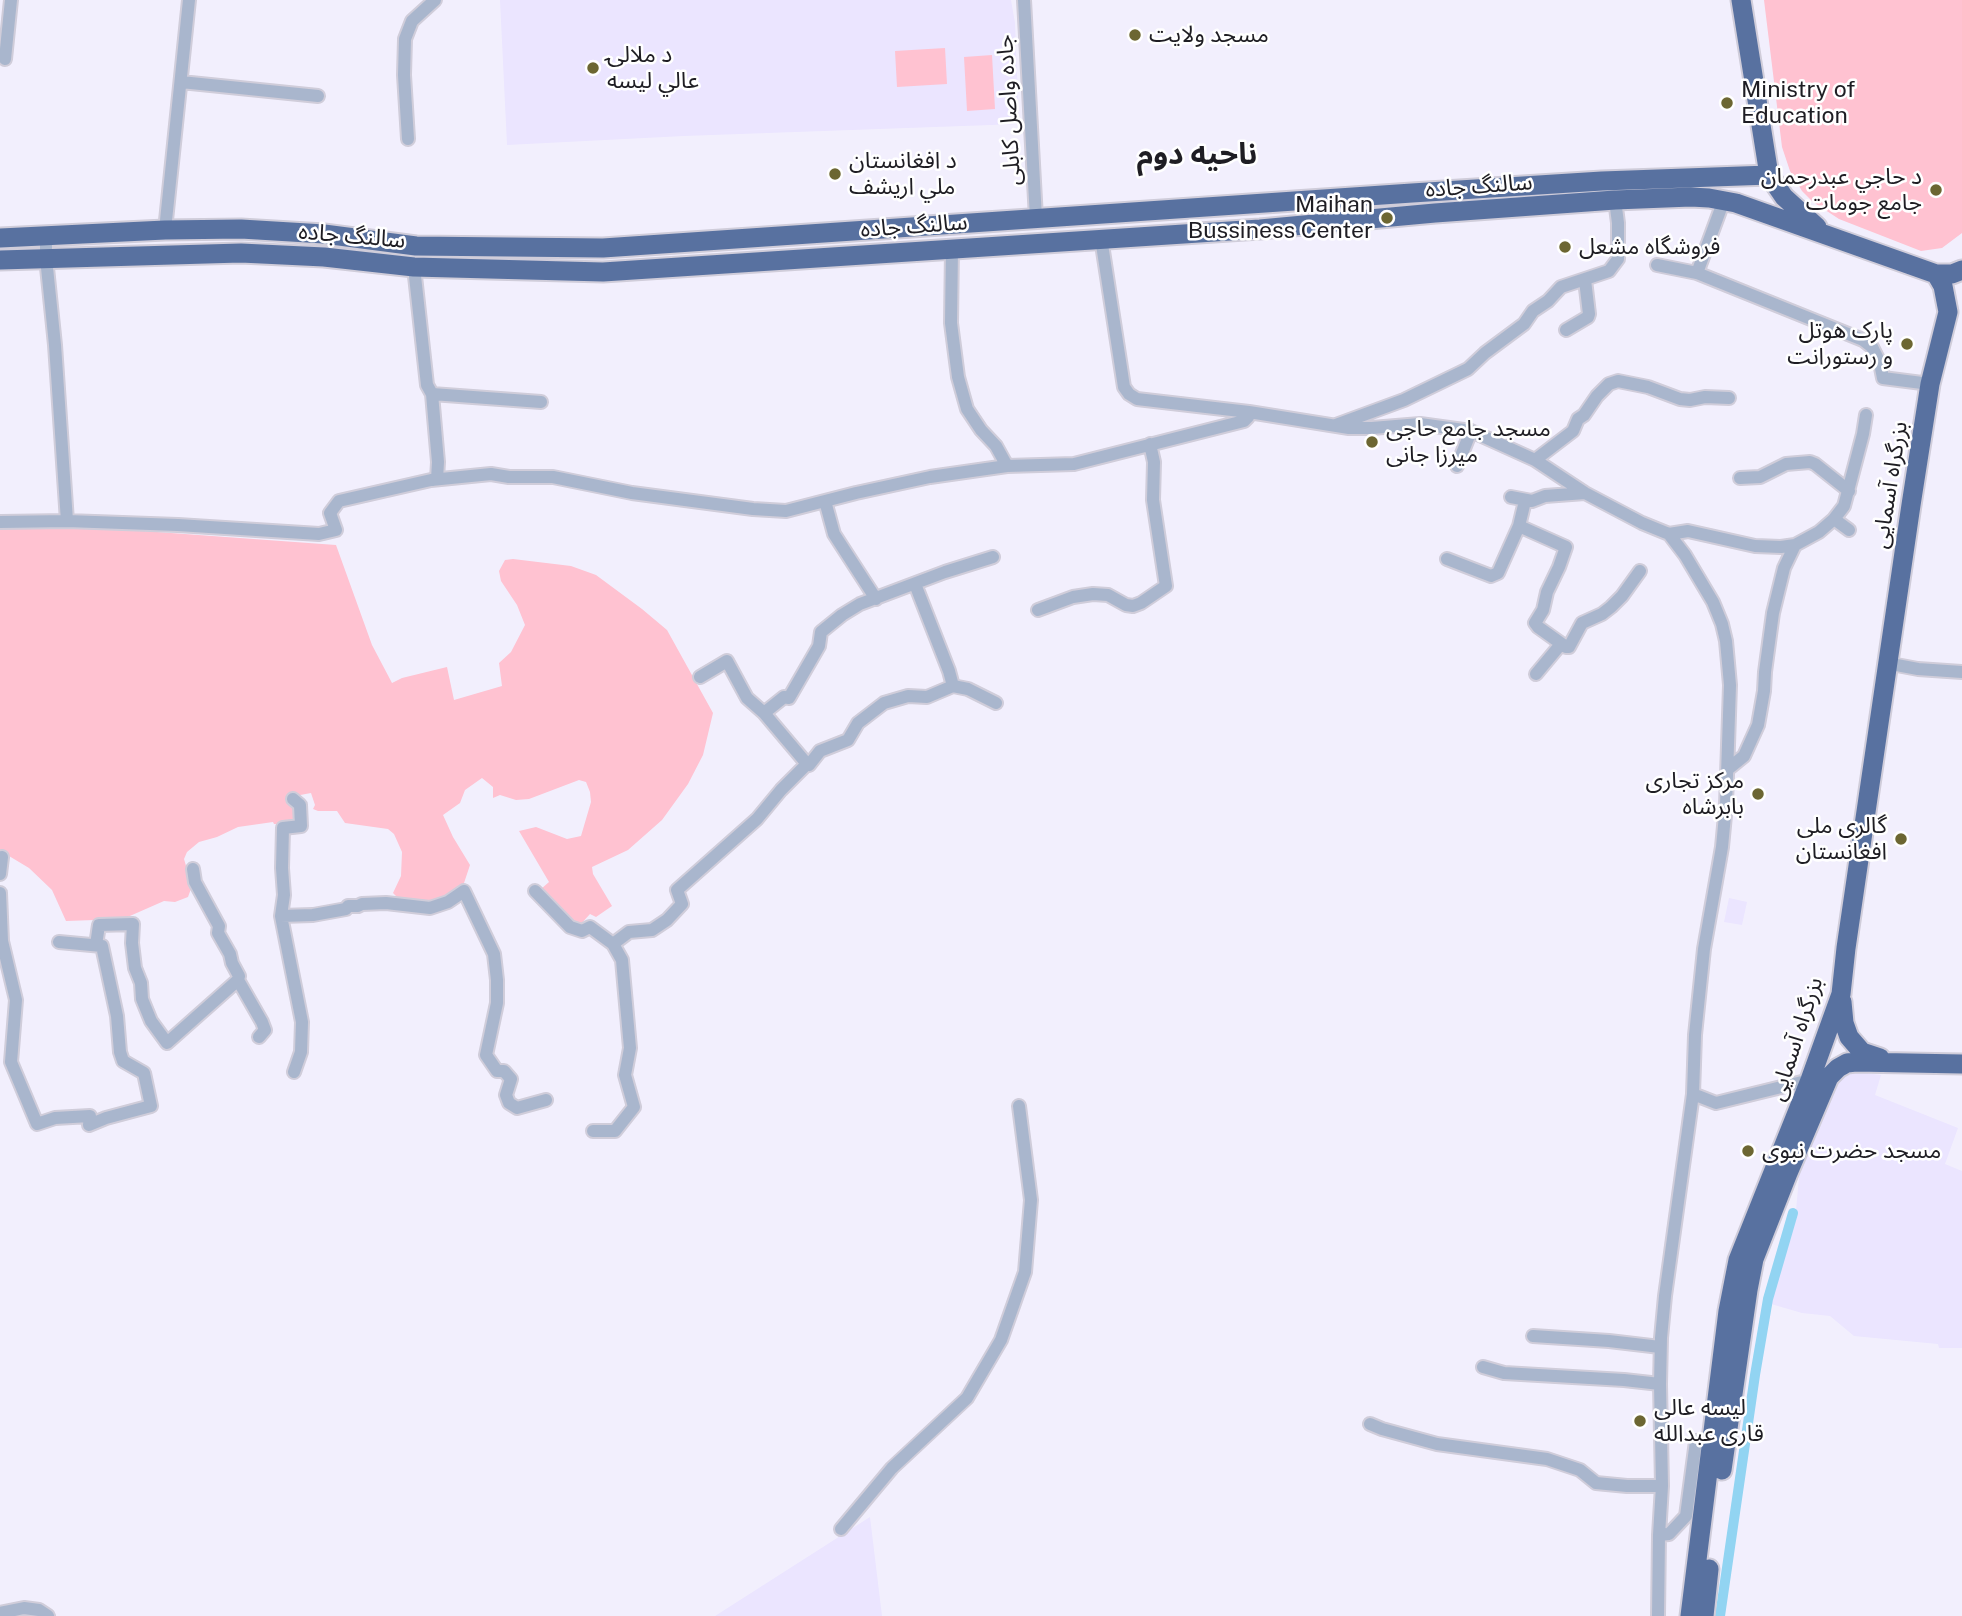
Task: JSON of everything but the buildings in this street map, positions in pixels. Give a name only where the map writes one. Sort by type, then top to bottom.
[{"type":"highway","points":[[1741,0],[1769,175],[1784,197],[1825,235]]},
{"type":"highway","name":"سالنگ جاده","points":[[0,238],[241,229],[324,233],[416,246],[603,248],[1567,183],[1769,175]]},
{"type":"highway","name":"سالنگ جاده","points":[[0,260],[241,253],[324,257],[414,267],[603,272],[1259,229],[1615,200],[1691,197],[1724,200],[1936,274]]},
{"type":"highway","points":[[770,236],[771,261]]},
{"type":"highway","points":[[1936,274],[1952,274],[1962,270]]},
{"type":"highway","name":"بزرگراه آسمایی","points":[[1690,1616],[1728,1311],[1738,1260],[1810,1080],[1841,994],[1886,663],[1930,384],[1948,312],[1943,286],[1936,274]]},
{"type":"highway","points":[[1941,345],[1957,320],[1962,317]]},
{"type":"highway","points":[[1841,994],[1844,1023],[1849,1037],[1862,1052],[1894,1063]]},
{"type":"highway","name":"بزرگراه آسمایی","points":[[1704,1616],[1721,1476],[1754,1259],[1829,1077],[1833,1071],[1847,1063],[1856,1062],[1962,1064]]},
{"type":"street","points":[[5,59],[11,0]]},
{"type":"street","points":[[165,230],[189,0]]},
{"type":"street","points":[[408,138],[405,39],[412,21],[435,0]]},
{"type":"street","name":"جاده واصل کابلی","points":[[1024,0],[1036,218]]},
{"type":"street","points":[[181,82],[318,96]]},
{"type":"street","points":[[1335,426],[1404,400],[1468,369],[1524,324],[1533,311],[1548,301],[1561,287],[1609,271],[1616,263],[1618,223],[1615,200]]},
{"type":"street","points":[[1697,273],[1724,200]]},
{"type":"street","points":[[46,235],[67,522]]},
{"type":"street","points":[[1101,239],[1124,387],[1129,394],[1137,398],[1335,426],[1372,428],[1420,424],[1471,431],[1535,460],[1585,493],[1669,534],[1713,602],[1722,624],[1730,685],[1728,769],[1722,847],[1703,961],[1695,1035],[1693,1094],[1660,1347],[1662,1486],[1658,1616]]},
{"type":"street","points":[[952,248],[951,323],[958,377],[967,410],[996,446],[1007,466]]},
{"type":"street","points":[[1657,265],[1697,273],[1863,340],[1872,347],[1881,363],[1883,378],[1930,384]]},
{"type":"street","points":[[0,522],[178,525],[319,534],[336,530],[330,513],[339,501],[437,479],[432,394],[427,385],[414,267]]},
{"type":"street","points":[[1566,330],[1586,319],[1589,314],[1585,280]]},
{"type":"street","points":[[1535,460],[1573,431],[1578,419],[1597,396],[1609,384],[1618,381],[1648,387],[1680,399],[1730,398]]},
{"type":"street","points":[[432,394],[541,402]]},
{"type":"street","points":[[431,480],[491,474],[509,477],[553,477],[632,493],[786,511],[930,477],[1007,466],[1074,464],[1244,421],[1249,412]]},
{"type":"street","points":[[1669,534],[1688,531],[1755,546],[1782,547],[1795,545],[1819,532],[1844,506],[1866,415]]},
{"type":"street","points":[[1457,466],[1471,431]]},
{"type":"street","points":[[1038,610],[1093,593],[1108,595],[1133,606],[1166,586],[1153,500],[1154,463],[1150,444]]},
{"type":"street","points":[[1740,478],[1760,477],[1786,464],[1810,462],[1849,491]]},
{"type":"street","points":[[1511,498],[1532,501],[1545,496],[1585,493]]},
{"type":"street","points":[[825,501],[834,534],[876,599]]},
{"type":"street","points":[[1447,559],[1491,576],[1498,573],[1519,526],[1525,501]]},
{"type":"street","points":[[1834,519],[1849,530]]},
{"type":"street","points":[[1519,526],[1566,547],[1547,592],[1543,610],[1535,623],[1561,644],[1569,647],[1582,623],[1611,607],[1640,571]]},
{"type":"street","points":[[1728,769],[1744,756],[1758,724],[1765,691],[1773,613],[1784,568],[1795,545]]},
{"type":"street","points":[[764,713],[784,696],[789,698],[819,646],[821,632],[842,615],[860,604],[993,557]]},
{"type":"street","points":[[915,584],[953,686]]},
{"type":"street","points":[[1536,674],[1561,644]]},
{"type":"street","points":[[699,677],[727,661],[747,698],[764,713],[807,764]]},
{"type":"street","points":[[1886,663],[1918,669],[1962,672]]},
{"type":"street","points":[[613,944],[629,932],[652,930],[667,920],[682,904],[677,890],[757,819],[820,751],[848,740],[858,723],[884,704],[908,695],[927,697],[953,686],[968,689],[996,703]]},
{"type":"street","points":[[293,799],[300,805],[301,826],[284,828],[284,895],[281,916],[302,1022],[301,1052],[294,1072]]},
{"type":"street","points":[[0,874],[2,857]]},
{"type":"street","points":[[102,946],[96,944],[99,925],[133,924],[132,947],[142,999],[151,1021],[167,1043],[239,976],[218,933],[219,926],[195,883],[193,869]]},
{"type":"street","points":[[281,916],[313,915],[362,904],[386,903],[430,908],[447,902],[464,891],[494,954],[497,1003],[486,1055],[497,1071],[505,1071],[511,1079],[506,1095],[509,1103],[517,1108],[546,1100]]},
{"type":"street","points":[[535,891],[570,927],[582,931],[590,927],[613,944],[622,960],[630,1048],[625,1075],[634,1107],[615,1131],[593,1131]]},
{"type":"street","points":[[0,893],[2,941],[16,1000],[12,1062],[37,1124],[55,1118],[90,1116],[89,1125],[151,1106],[144,1073],[123,1061],[120,1052],[117,1016],[102,946]]},
{"type":"street","points":[[59,942],[102,946]]},
{"type":"street","points":[[237,980],[265,1030],[259,1037]]},
{"type":"street","points":[[1693,1094],[1716,1103],[1810,1080]]},
{"type":"street","points":[[841,1530],[892,1468],[967,1398],[1001,1340],[1025,1272],[1031,1200],[1019,1106]]},
{"type":"street","points":[[1533,1336],[1660,1347]]},
{"type":"street","points":[[1483,1367],[1504,1373],[1660,1384]]},
{"type":"street","points":[[1370,1424],[1437,1444],[1547,1459],[1580,1470],[1596,1483],[1662,1486]]},
{"type":"street","points":[[1659,1535],[1669,1534],[1686,1516],[1696,1441],[1712,1440]]},
{"type":"street","points":[[0,1613],[24,1608],[39,1610],[48,1616]]},
{"type":"shaded area","points":[[500,0],[1011,0],[1015,23],[1019,124],[507,145]]},
{"type":"shaded area","points":[[1764,0],[1962,0],[1962,233],[1942,248],[1921,251],[1839,219],[1813,202],[1802,191],[1790,171],[1782,147]]},
{"type":"shaded area","points":[[945,48],[947,84],[897,87],[895,51]]},
{"type":"shaded area","points":[[992,55],[995,109],[967,111],[964,57]]},
{"type":"shaded area","points":[[0,529],[116,529],[336,545],[372,645],[392,683],[447,667],[454,700],[502,686],[499,663],[511,652],[525,625],[517,605],[501,581],[499,571],[505,560],[571,566],[596,575],[667,630],[713,713],[703,755],[688,784],[662,820],[628,850],[592,867],[593,874],[612,906],[596,917],[590,914],[580,925],[568,919],[541,889],[549,882],[519,831],[536,827],[567,839],[581,836],[591,802],[586,782],[579,780],[529,799],[516,800],[500,795],[493,798],[493,787],[482,778],[465,790],[460,803],[443,815],[470,865],[463,886],[431,902],[398,898],[393,893],[401,876],[402,852],[394,834],[388,829],[345,823],[337,811],[313,809],[315,805],[311,793],[295,796],[299,821],[293,825],[273,822],[238,827],[199,842],[187,852],[184,859],[192,886],[188,897],[175,902],[164,901],[123,919],[66,921],[52,890],[29,868],[9,856],[0,854]]},
{"type":"shaded area","points":[[1729,898],[1747,902],[1742,925],[1724,922]]},
{"type":"shaded area","points":[[1851,1071],[1881,1075],[1875,1095],[1958,1128],[1945,1164],[1962,1171],[1962,1348],[1939,1348],[1938,1344],[1854,1336],[1830,1316],[1802,1313],[1771,1304],[1795,1221],[1801,1156],[1840,1076]]},
{"type":"shaded area","points":[[870,1517],[882,1616],[715,1616]]},
{"type":"waterway","points":[[1720,1616],[1768,1299],[1793,1213]]},
{"type":"place","name":"مسجد ولایت","points":[[1135,35]]},
{"type":"place","name":"د ملالۍ عالي لیسه","points":[[593,68]]},
{"type":"place","name":"Ministry of Education","points":[[1727,103]]},
{"type":"place","name":"د افغانستان ملي اریشف","points":[[835,174]]},
{"type":"place","name":"د حاجي عبدرحمان جامع جومات","points":[[1936,190]]},
{"type":"place","name":"Maihan Bussiness Center","points":[[1387,218]]},
{"type":"place","name":"فروشگاه مشعل","points":[[1565,247]]},
{"type":"place","name":"پارک هوتل و رستورانت","points":[[1907,344]]},
{"type":"place","name":"مسجد جامع حاجی میرزا جانی","points":[[1372,442]]},
{"type":"place","name":"مرکز تجاری بابرشاه","points":[[1758,794]]},
{"type":"place","name":"گالری ملی افغانستان","points":[[1901,839]]},
{"type":"place","name":"مسجد حضرت نبوی","points":[[1748,1151]]},
{"type":"place","name":"لیسه عالی قاری عبدالله","points":[[1640,1421]]},
{"type":"district","name":"ناحیه دوم","points":[[1197,155]]}]
